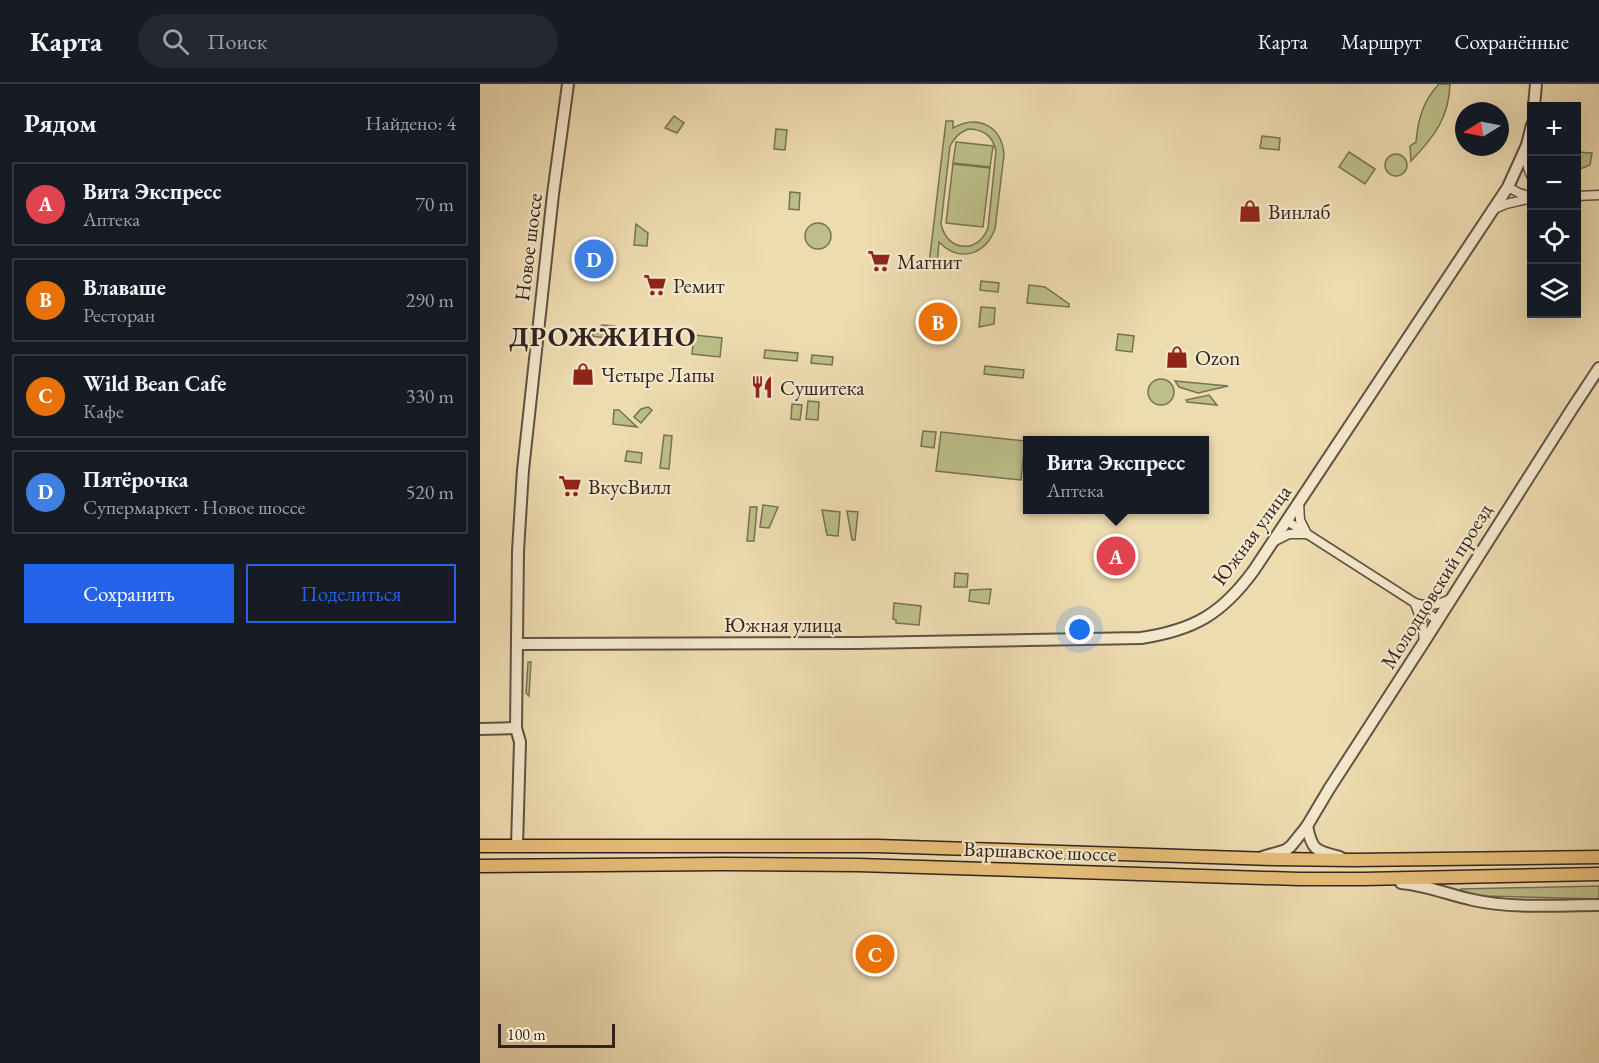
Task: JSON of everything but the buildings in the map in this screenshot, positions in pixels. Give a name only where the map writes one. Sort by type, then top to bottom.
[{"type":"main road","name":"Варшавское шоссе","points":[[480,846],[877,846],[1353,860],[1599,857]]},
{"type":"main road","name":"Варшавское шоссе","points":[[480,867],[722,864],[890,866],[1299,879],[1599,874]]},
{"type":"street","name":"Новое шоссе","points":[[517,846],[518,551],[523,470],[552,205],[568,84]]},
{"type":"street","points":[[1534,102],[1536,84]]},
{"type":"street","name":"Южная улица","points":[[517,644],[859,643],[1141,638],[1167,634],[1191,626],[1210,615],[1240,589],[1508,187],[1527,145]]},
{"type":"street","points":[[1527,145],[1527,166]]},
{"type":"street","points":[[1508,187],[1527,195]]},
{"type":"street","points":[[1581,196],[1599,195]]},
{"type":"street","points":[[1491,210],[1527,198]]},
{"type":"street","name":"Молодцовский проезд","points":[[1257,858],[1286,850],[1307,826],[1599,369]]},
{"type":"street","points":[[1299,503],[1300,520],[1308,535]]},
{"type":"street","points":[[1287,521],[1415,603],[1438,621]]},
{"type":"street","points":[[1272,543],[1289,534],[1308,535]]},
{"type":"street","points":[[1415,603],[1435,605],[1452,598]]},
{"type":"street","points":[[1415,603],[1422,622],[1424,642]]},
{"type":"street","points":[[480,729],[516,728]]},
{"type":"street","points":[[1307,826],[1311,841],[1317,849],[1353,860]]},
{"type":"street","points":[[1363,879],[1430,887],[1490,903],[1599,905]]},
{"type":"green space","points":[[1439,84],[1450,84],[1447,108],[1433,136],[1411,161],[1410,146],[1416,142],[1422,111]]},
{"type":"green space","points":[[674,116],[684,123],[677,133],[665,128]]},
{"type":"green space","points":[[946,121],[953,121],[953,128],[971,122],[987,125],[999,137],[1004,155],[995,229],[985,245],[971,253],[955,252],[939,242],[937,265],[929,264]],"holes":[[[968,129],[987,134],[993,141],[996,151],[988,228],[977,242],[970,246],[963,246],[949,240],[941,224],[950,146],[960,134]]]},
{"type":"green space","points":[[776,129],[787,130],[785,150],[774,149]]},
{"type":"green space","points":[[1262,136],[1280,138],[1279,150],[1260,148]]},
{"type":"green space","points":[[956,142],[993,146],[990,167],[953,163]]},
{"type":"green space","points":[[1349,152],[1375,169],[1365,184],[1339,167]]},
{"type":"green space","points":[[1581,152],[1592,153],[1590,165],[1581,169]]},
{"type":"green space","points":[[1396,154],[1404,157],[1407,165],[1404,173],[1396,176],[1388,173],[1385,165],[1388,157]]},
{"type":"green space","points":[[953,164],[990,168],[983,227],[946,223]]},
{"type":"green space","points":[[790,192],[800,193],[799,210],[789,209]]},
{"type":"green space","points":[[818,223],[828,226],[831,236],[828,246],[818,249],[808,246],[805,236],[808,226]]},
{"type":"green space","points":[[636,224],[648,233],[647,246],[634,245]]},
{"type":"green space","points":[[981,281],[999,283],[998,292],[980,290]]},
{"type":"green space","points":[[1029,285],[1045,287],[1069,304],[1069,307],[1027,303]]},
{"type":"green space","points":[[981,307],[995,308],[994,324],[979,327]]},
{"type":"green space","points":[[602,325],[615,326],[614,339],[591,336]]},
{"type":"green space","points":[[1118,334],[1134,336],[1132,352],[1116,350]]},
{"type":"green space","points":[[694,335],[722,338],[720,357],[692,354]]},
{"type":"green space","points":[[765,350],[798,353],[797,361],[764,358]]},
{"type":"green space","points":[[812,355],[833,357],[832,365],[811,363]]},
{"type":"green space","points":[[985,366],[1024,370],[1023,378],[984,374]]},
{"type":"green space","points":[[1161,379],[1170,383],[1174,392],[1170,401],[1161,405],[1152,401],[1148,392],[1152,383]]},
{"type":"green space","points":[[1175,381],[1228,386],[1198,393],[1179,387]]},
{"type":"green space","points":[[1209,395],[1217,405],[1187,402],[1186,400]]},
{"type":"green space","points":[[808,401],[819,402],[818,420],[806,419]]},
{"type":"green space","points":[[792,404],[802,405],[800,420],[791,419]]},
{"type":"green space","points":[[648,407],[652,410],[641,423],[634,417],[641,409]]},
{"type":"green space","points":[[614,410],[619,410],[637,427],[613,424]]},
{"type":"green space","points":[[923,431],[936,432],[934,448],[921,446]]},
{"type":"green space","points":[[941,432],[1023,441],[1021,480],[936,471]]},
{"type":"green space","points":[[664,435],[672,436],[669,469],[660,468]]},
{"type":"green space","points":[[627,451],[642,453],[641,463],[625,461]]},
{"type":"green space","points":[[763,505],[778,507],[769,528],[760,527]]},
{"type":"green space","points":[[750,507],[757,507],[754,541],[747,541]]},
{"type":"green space","points":[[822,510],[840,512],[838,536],[827,535]]},
{"type":"green space","points":[[847,511],[858,512],[855,540],[852,540]]},
{"type":"green space","points":[[955,573],[968,574],[967,587],[954,587]]},
{"type":"green space","points":[[991,589],[989,604],[969,601],[970,590]]},
{"type":"green space","points":[[894,603],[921,606],[919,625],[896,623],[893,619]]},
{"type":"green space","points":[[528,662],[531,662],[529,696],[526,693]]},
{"type":"green space","points":[[1599,886],[1599,899],[1484,896],[1460,891],[1461,889]]},
{"type":"place","name":"Винлаб","points":[[1250,211]]},
{"type":"place","name":"Пятёрочка","points":[[594,259]]},
{"type":"place","name":"Магнит","points":[[879,261]]},
{"type":"place","name":"Ремит","points":[[655,285]]},
{"type":"place","name":"Влаваше","points":[[938,322]]},
{"type":"place","name":"Ozon","points":[[1177,357]]},
{"type":"place","name":"Четыре Лапы","points":[[583,374]]},
{"type":"place","name":"Сушитека","points":[[762,387]]},
{"type":"place","name":"ВкусВилл","points":[[570,486]]},
{"type":"place","name":"Вита Экспресс","points":[[1116,556]]},
{"type":"place","name":"Wild Bean Cafe","points":[[875,954]]},
{"type":"district","name":"ДРОЖЖИНО","points":[[603,336]]}]
